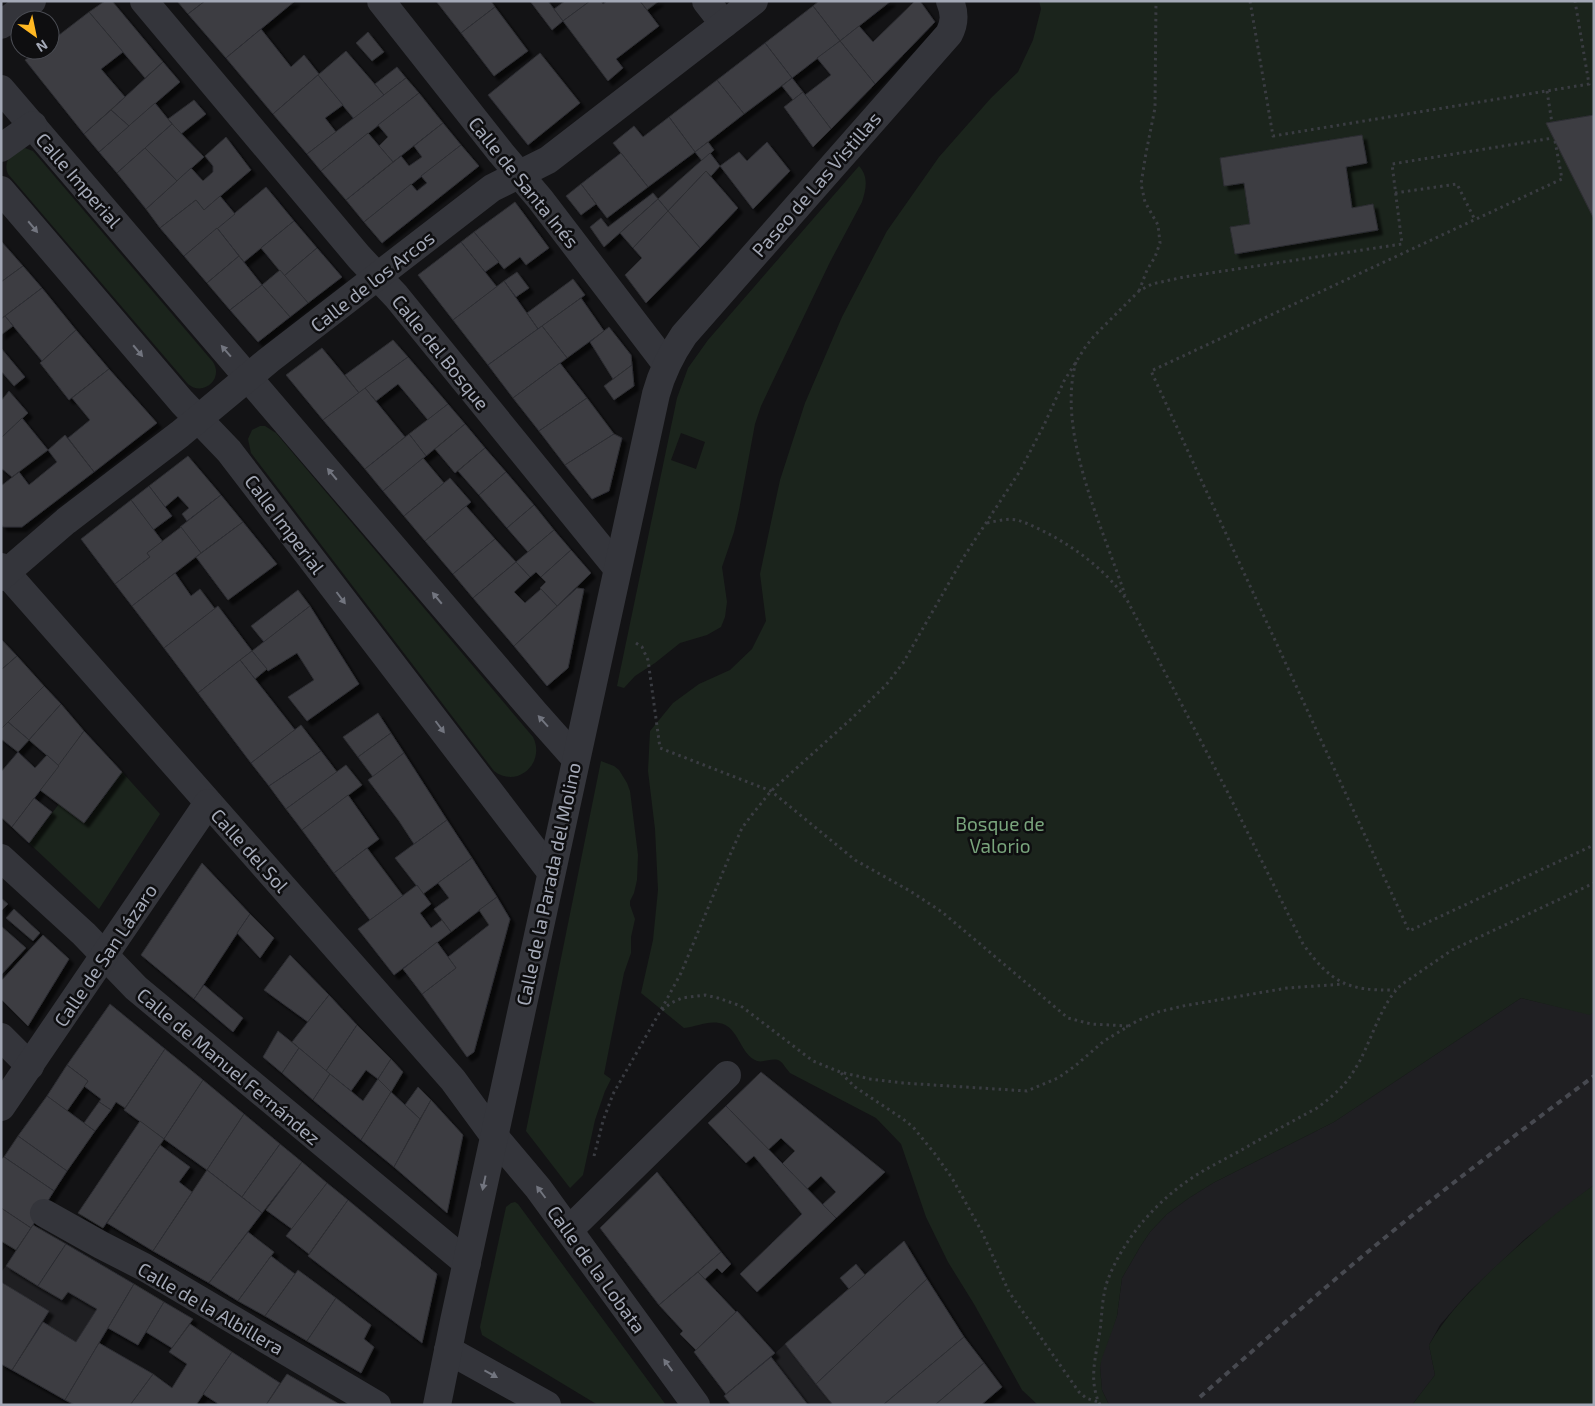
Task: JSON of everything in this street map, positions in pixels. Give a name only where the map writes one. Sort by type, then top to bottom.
[{"type":"street","points":[[1,25],[32,1]]},
{"type":"street","name":"Calle del Bosque","points":[[144,1],[353,250],[396,296],[617,568]]},
{"type":"street","name":"Calle de Santa Inés","points":[[381,1],[540,199],[666,364]]},
{"type":"street","points":[[706,1],[724,24]]},
{"type":"street","name":"Calle de los Arcos","points":[[3,572],[492,188],[548,160],[754,1]]},
{"type":"street","name":"Paseo de Las Vistillas","points":[[666,364],[684,335],[949,34],[954,21],[953,8],[950,1]]},
{"type":"street","name":"Calle Imperial","points":[[1,89],[575,758]]},
{"type":"street","name":"Calle Imperial","points":[[1,148],[33,125]]},
{"type":"street","name":"Calle Imperial","points":[[1,190],[175,394],[238,463],[551,872]]},
{"type":"street","name":"Calle de la Parada del Molino","points":[[437,1405],[575,758],[656,394],[666,364]]},
{"type":"street","name":"Calle del Sol","points":[[3,572],[453,1080],[494,1136]]},
{"type":"street","name":"Calle de San Lázaro","points":[[1,1108],[208,803]]},
{"type":"street","name":"Calle de Manuel Fernández","points":[[1,858],[84,934],[136,988],[466,1263]]},
{"type":"street","points":[[1,1037],[30,1066]]},
{"type":"street","points":[[569,1230],[727,1075]]},
{"type":"street","name":"Calle de la Lobata","points":[[494,1136],[530,1178],[696,1405]]},
{"type":"street","name":"Calle de la Albillera","points":[[44,1213],[144,1267],[377,1405]]},
{"type":"street","points":[[448,1350],[547,1405]]},
{"type":"path","points":[[1139,292],[1160,243],[1158,225],[1145,202],[1142,184],[1155,108],[1156,1]]},
{"type":"path","points":[[1250,1],[1273,136],[1589,84],[1575,1]]},
{"type":"path","points":[[1547,91],[1552,122]]},
{"type":"path","points":[[1406,252],[1402,244],[1392,164],[1554,139],[1562,179],[1475,220],[1151,371],[1410,931],[1594,845]]},
{"type":"path","points":[[1395,193],[1457,184],[1475,220]]},
{"type":"path","points":[[594,1157],[603,1121],[613,1094],[688,958],[742,828],[771,791],[850,720],[895,674],[960,564],[1006,495],[1030,454],[1064,381],[1095,335],[1139,292],[1152,284],[1184,277],[1402,244]]},
{"type":"path","points":[[1078,358],[1074,370],[1072,399],[1077,447],[1087,484],[1127,600]]},
{"type":"path","points":[[987,523],[1007,519],[1017,520],[1036,527],[1092,562],[1118,587],[1127,600],[1227,791],[1303,944],[1318,965],[1344,984],[1364,989],[1396,990]]},
{"type":"path","points":[[648,660],[660,748],[771,791],[855,860],[910,891],[942,912],[1068,1018],[1091,1024],[1129,1026]]},
{"type":"path","points":[[1099,1403],[1095,1394],[1093,1368],[1104,1293],[1111,1272],[1134,1234],[1158,1206],[1197,1175],[1318,1108],[1334,1094],[1355,1070],[1385,1008],[1396,990],[1432,963],[1452,950],[1594,882]]},
{"type":"path","points":[[661,1010],[682,998],[705,996],[732,1003],[750,1012],[813,1061],[840,1072],[870,1079],[903,1083],[1027,1091],[1058,1078],[1075,1066],[1094,1048],[1129,1026],[1158,1012],[1287,988],[1344,984]]},
{"type":"path","points":[[840,1072],[855,1087],[913,1127],[935,1154],[952,1178],[982,1232],[1009,1292],[1079,1392],[1086,1398],[1099,1403]]},
{"type":"shaded area","points":[[1521,998],[1590,1014],[1594,1012],[1594,1185],[1525,1239],[1468,1293],[1440,1325],[1429,1345],[1435,1375],[1412,1405],[1109,1405],[1102,1390],[1100,1367],[1101,1358],[1117,1316],[1122,1278],[1150,1232],[1167,1214],[1213,1183],[1334,1122]]},
{"type":"shaded area","points":[[6,1266],[62,1300],[68,1292],[97,1309],[76,1342],[43,1322],[49,1311],[1,1282],[1,1272]]},
{"type":"shaded area","points":[[785,1344],[833,1405],[808,1405],[771,1357]]},
{"type":"green space","name":"Bosque de Valorio","points":[[1039,1],[1594,1],[1594,1012],[1590,1015],[1521,998],[1334,1122],[1213,1183],[1167,1214],[1150,1232],[1122,1278],[1117,1316],[1100,1367],[1102,1390],[1109,1405],[1038,1405],[1022,1390],[948,1262],[926,1217],[901,1144],[876,1118],[790,1073],[780,1061],[757,1061],[751,1058],[731,1029],[726,1025],[710,1023],[684,1028],[641,993],[653,940],[658,890],[655,829],[648,771],[650,731],[673,703],[699,684],[730,670],[752,649],[766,621],[760,574],[780,480],[805,403],[842,317],[887,231],[939,157],[991,98],[1018,72],[1033,40],[1041,9]]},
{"type":"green space","points":[[25,148],[33,151],[213,362],[216,374],[210,384],[200,388],[188,384],[8,174],[6,165],[10,156],[16,151]]},
{"type":"green space","points":[[859,166],[865,179],[862,202],[830,262],[761,406],[755,424],[734,532],[722,567],[727,602],[725,617],[721,627],[707,635],[680,643],[635,676],[624,688],[617,686],[677,398],[688,368],[708,340]],"holes":[[[681,433],[705,442],[696,469],[671,460]]]},
{"type":"green space","points":[[265,426],[276,433],[533,737],[536,756],[527,770],[520,775],[512,777],[503,776],[494,771],[251,453],[248,439],[252,430]]},
{"type":"green space","points":[[601,761],[619,770],[630,791],[638,855],[637,880],[630,901],[635,919],[631,937],[631,953],[624,973],[604,1074],[611,1079],[595,1120],[583,1175],[570,1188],[526,1131]]},
{"type":"green space","points":[[122,772],[160,814],[99,909],[29,843],[59,804],[84,823]]},
{"type":"green space","points":[[1594,1185],[1594,1405],[1412,1405],[1435,1375],[1429,1345],[1451,1313],[1519,1245]]},
{"type":"green space","points":[[515,1202],[666,1405],[598,1405],[482,1335],[480,1327],[506,1207]]},
{"type":"building","points":[[105,1],[112,1],[163,62],[145,78],[89,12]]},
{"type":"building","points":[[177,1],[205,1],[188,14]]},
{"type":"building","points":[[205,1],[295,1],[226,58],[188,14]]},
{"type":"building","points":[[436,1],[491,1],[495,7],[461,33]]},
{"type":"building","points":[[530,1],[548,1],[563,21],[552,30]]},
{"type":"building","points":[[565,1],[589,2],[563,21],[554,9]]},
{"type":"building","points":[[590,1],[601,1],[603,4],[607,1],[640,1],[659,26],[616,59],[623,68],[608,81],[563,21]]},
{"type":"building","points":[[640,1],[659,1],[647,10]]},
{"type":"building","points":[[819,1],[891,1],[840,41],[813,6]]},
{"type":"building","points":[[915,1],[920,1],[935,22],[875,84],[840,41],[859,26],[873,42]]},
{"type":"building","points":[[813,6],[840,41],[792,78],[765,43]]},
{"type":"building","points":[[495,7],[528,51],[494,76],[461,33]]},
{"type":"building","points":[[89,12],[123,52],[101,69],[125,97],[84,134],[25,60],[60,60],[60,34]]},
{"type":"building","points":[[261,29],[291,67],[304,55],[319,74],[273,114],[226,58]]},
{"type":"building","points":[[368,32],[384,52],[372,61],[356,43]]},
{"type":"building","points":[[840,41],[875,84],[831,129],[805,95],[831,75],[817,58]]},
{"type":"building","points":[[765,43],[792,78],[744,114],[717,80]]},
{"type":"building","points":[[346,51],[384,95],[354,119],[318,75]]},
{"type":"building","points":[[540,53],[580,103],[528,145],[488,95]]},
{"type":"building","points":[[163,62],[180,82],[129,126],[111,110]]},
{"type":"building","points":[[397,67],[406,78],[384,95],[375,84]]},
{"type":"building","points":[[318,75],[343,105],[325,118],[336,132],[307,154],[273,114]]},
{"type":"building","points":[[406,78],[419,93],[321,171],[307,154]]},
{"type":"building","points":[[792,78],[803,92],[793,100],[782,86]]},
{"type":"building","points":[[717,80],[744,114],[695,152],[669,117]]},
{"type":"building","points":[[803,92],[831,129],[813,147],[784,107]]},
{"type":"building","points":[[419,93],[443,123],[393,162],[379,146],[388,137],[378,125]]},
{"type":"building","points":[[194,100],[206,114],[181,134],[168,119]]},
{"type":"building","points":[[155,103],[172,124],[117,173],[99,152]]},
{"type":"building","points":[[111,110],[129,126],[99,152],[84,134]]},
{"type":"building","points":[[1594,115],[1594,219],[1546,123]]},
{"type":"building","points":[[669,117],[695,152],[648,187],[613,143],[634,126],[643,137]]},
{"type":"building","points":[[443,123],[461,145],[364,222],[346,200],[401,156],[409,166],[422,157],[414,146]]},
{"type":"building","points":[[172,124],[204,157],[177,181],[145,148]]},
{"type":"building","points":[[368,133],[393,162],[346,200],[321,171]]},
{"type":"building","points":[[1362,135],[1367,163],[1346,167],[1352,208],[1373,204],[1378,230],[1235,254],[1230,227],[1250,224],[1244,183],[1224,186],[1220,158]]},
{"type":"building","points":[[226,137],[251,170],[204,210],[196,200],[160,228],[146,209],[191,168],[203,181],[213,172],[213,166],[205,156]]},
{"type":"building","points":[[708,142],[714,150],[702,161],[695,152]]},
{"type":"building","points":[[767,142],[790,171],[753,209],[720,166],[739,152],[747,161]]},
{"type":"building","points":[[461,145],[479,166],[382,243],[364,222],[411,184],[417,191],[427,183],[421,176]]},
{"type":"building","points":[[145,148],[177,181],[146,209],[117,173]]},
{"type":"building","points":[[621,153],[648,187],[607,218],[581,184]]},
{"type":"building","points":[[710,153],[720,166],[711,176],[706,171],[668,211],[658,199]]},
{"type":"building","points":[[706,171],[738,208],[700,248],[668,211]]},
{"type":"building","points":[[581,184],[596,204],[581,215],[566,196]]},
{"type":"building","points":[[266,187],[294,221],[244,262],[217,228]]},
{"type":"building","points":[[653,193],[658,199],[604,247],[590,227],[601,218],[608,227]]},
{"type":"building","points":[[220,196],[235,214],[184,256],[160,228],[196,200],[204,210]]},
{"type":"building","points":[[658,199],[668,211],[633,248],[620,233]]},
{"type":"building","points":[[515,202],[549,248],[526,265],[520,257],[504,269],[474,232]]},
{"type":"building","points":[[668,211],[700,248],[646,303],[625,275],[642,258],[633,248]]},
{"type":"building","points":[[294,221],[317,248],[284,276],[261,248]]},
{"type":"building","points":[[217,228],[239,256],[207,283],[184,256]]},
{"type":"building","points":[[474,232],[499,262],[485,272],[461,242]]},
{"type":"building","points":[[1,241],[23,266],[1,282]]},
{"type":"building","points":[[461,242],[497,287],[453,320],[418,275]]},
{"type":"building","points":[[317,248],[342,277],[308,303],[284,276]]},
{"type":"building","points":[[239,256],[262,285],[230,310],[207,283]]},
{"type":"building","points":[[23,266],[42,288],[1,319],[1,282]]},
{"type":"building","points":[[280,270],[308,303],[290,317],[262,285]]},
{"type":"building","points":[[517,272],[529,288],[516,297],[504,281]]},
{"type":"building","points":[[573,279],[585,295],[538,329],[527,313]]},
{"type":"building","points":[[504,281],[538,329],[488,365],[453,320]]},
{"type":"building","points":[[262,285],[290,317],[258,342],[230,310]]},
{"type":"building","points":[[42,288],[76,330],[42,361],[5,316]]},
{"type":"building","points":[[581,298],[604,331],[567,358],[542,326]]},
{"type":"building","points":[[5,316],[13,326],[1,335],[1,319]]},
{"type":"building","points":[[542,326],[567,358],[513,398],[488,365]]},
{"type":"building","points":[[609,327],[631,355],[632,365],[613,379],[590,342]]},
{"type":"building","points":[[76,330],[109,369],[69,400],[40,363]]},
{"type":"building","points":[[393,340],[408,357],[359,393],[345,375]]},
{"type":"building","points":[[1,348],[25,377],[14,386],[1,371]]},
{"type":"building","points":[[322,348],[359,393],[323,420],[286,375]]},
{"type":"building","points":[[408,357],[448,404],[428,420],[398,384],[376,401],[365,388]]},
{"type":"building","points":[[560,363],[587,398],[539,431],[513,398]]},
{"type":"building","points":[[632,365],[634,386],[614,400],[604,386]]},
{"type":"building","points":[[109,369],[157,423],[94,472],[68,438],[90,420],[72,398]]},
{"type":"building","points":[[365,388],[405,437],[365,469],[323,420]]},
{"type":"building","points":[[9,391],[28,413],[1,438],[1,401]]},
{"type":"building","points":[[587,398],[614,434],[565,465],[539,431]]},
{"type":"building","points":[[448,404],[465,424],[426,456],[409,434]]},
{"type":"building","points":[[22,418],[48,450],[12,477],[1,468],[1,438]]},
{"type":"building","points":[[465,424],[485,448],[455,473],[435,449]]},
{"type":"building","points":[[409,434],[426,456],[383,491],[365,469]]},
{"type":"building","points":[[614,434],[622,438],[609,491],[592,499],[565,465]]},
{"type":"building","points":[[65,435],[94,472],[22,527],[3,527],[1,524],[1,486],[19,472],[29,485],[57,462],[48,450]]},
{"type":"building","points":[[485,448],[506,472],[479,495],[458,471]]},
{"type":"building","points":[[188,456],[221,495],[187,521],[182,514],[189,508],[178,496],[165,507],[149,486]]},
{"type":"building","points":[[423,458],[444,483],[404,516],[383,491]]},
{"type":"building","points":[[506,472],[534,505],[507,528],[479,495]]},
{"type":"building","points":[[450,478],[471,502],[425,541],[404,516]]},
{"type":"building","points":[[149,486],[172,516],[153,530],[131,500]]},
{"type":"building","points":[[221,495],[243,522],[201,553],[180,527]]},
{"type":"building","points":[[131,500],[163,542],[147,553],[150,557],[115,584],[81,539]]},
{"type":"building","points":[[534,505],[554,530],[528,552],[507,528]]},
{"type":"building","points":[[466,506],[495,539],[453,574],[425,541]]},
{"type":"building","points":[[243,522],[277,564],[228,600],[196,557]]},
{"type":"building","points":[[181,527],[201,553],[132,606],[115,584],[150,557],[147,553]]},
{"type":"building","points":[[554,530],[571,550],[541,577],[536,572],[530,577],[516,562]]},
{"type":"building","points":[[495,539],[516,562],[473,598],[453,574]]},
{"type":"building","points":[[571,550],[591,573],[557,606],[540,588],[546,582],[541,577]]},
{"type":"building","points":[[516,562],[530,577],[514,592],[525,603],[541,589],[557,606],[514,646],[473,598]]},
{"type":"building","points":[[175,573],[191,596],[200,589],[215,609],[164,648],[132,606]]},
{"type":"building","points":[[577,588],[584,589],[568,668],[547,686],[514,646]]},
{"type":"building","points":[[298,590],[310,606],[264,642],[251,626]]},
{"type":"building","points":[[218,606],[252,651],[198,693],[164,648]]},
{"type":"building","points":[[310,606],[359,684],[307,721],[288,697],[314,680],[297,653],[268,671],[252,651]]},
{"type":"building","points":[[1,639],[17,656],[1,670]]},
{"type":"building","points":[[252,651],[267,669],[255,679],[240,660]]},
{"type":"building","points":[[17,656],[44,686],[1,729],[1,670]]},
{"type":"building","points":[[240,660],[295,730],[251,763],[198,693]]},
{"type":"building","points":[[44,686],[61,704],[29,740],[8,722]]},
{"type":"building","points":[[61,704],[84,731],[59,766],[29,740]]},
{"type":"building","points":[[378,713],[391,733],[358,757],[343,737]]},
{"type":"building","points":[[8,722],[29,740],[18,752],[1,739],[1,729]]},
{"type":"building","points":[[301,725],[321,751],[269,786],[251,763]]},
{"type":"building","points":[[84,731],[122,772],[84,823],[40,790]]},
{"type":"building","points":[[391,733],[404,753],[373,777],[358,757]]},
{"type":"building","points":[[321,751],[337,772],[286,809],[269,786]]},
{"type":"building","points":[[18,752],[35,768],[47,755],[59,766],[12,827],[1,817],[1,772]]},
{"type":"building","points":[[404,753],[447,820],[414,844],[368,780]]},
{"type":"building","points":[[346,765],[362,785],[302,830],[286,809]]},
{"type":"building","points":[[348,795],[379,839],[334,873],[302,830]]},
{"type":"building","points":[[34,798],[52,812],[29,843],[12,827]]},
{"type":"building","points":[[447,820],[472,858],[423,894],[395,858]]},
{"type":"building","points":[[367,848],[403,896],[370,920],[334,873]]},
{"type":"building","points":[[472,858],[497,897],[451,932],[434,909],[449,898],[438,883]]},
{"type":"building","points":[[202,863],[250,914],[194,999],[141,955]]},
{"type":"building","points":[[417,885],[431,904],[420,913],[431,928],[442,920],[451,932],[394,975],[358,929]]},
{"type":"building","points":[[497,897],[510,919],[474,1052],[467,1057],[422,994],[456,968],[448,957],[489,925],[479,910]]},
{"type":"building","points":[[1,898],[8,904],[1,911]]},
{"type":"building","points":[[14,909],[40,933],[33,941],[6,918]]},
{"type":"building","points":[[250,914],[274,938],[260,958],[237,933]]},
{"type":"building","points":[[1,926],[26,948],[1,975]]},
{"type":"building","points":[[43,935],[69,959],[28,1026],[1,999],[1,981]]},
{"type":"building","points":[[437,942],[456,968],[422,994],[403,969]]},
{"type":"building","points":[[290,955],[329,995],[308,1022],[264,990]]},
{"type":"building","points":[[204,985],[243,1018],[233,1032],[194,999]]},
{"type":"building","points":[[329,995],[357,1025],[326,1071],[292,1042]]},
{"type":"building","points":[[110,1004],[165,1049],[125,1108],[116,1102],[111,1110],[99,1102],[101,1099],[84,1086],[88,1081],[67,1065]]},
{"type":"building","points":[[357,1025],[391,1059],[378,1079],[366,1070],[351,1091],[326,1071]]},
{"type":"building","points":[[278,1031],[299,1048],[282,1073],[263,1057]]},
{"type":"building","points":[[299,1048],[330,1074],[313,1100],[282,1073]]},
{"type":"building","points":[[165,1049],[203,1080],[164,1139],[124,1110]]},
{"type":"building","points":[[391,1059],[403,1072],[391,1092],[378,1079]]},
{"type":"building","points":[[67,1065],[88,1081],[67,1111],[47,1096]]},
{"type":"building","points":[[761,1072],[885,1172],[836,1218],[822,1205],[836,1192],[821,1176],[807,1189],[782,1164],[795,1151],[781,1138],[768,1150],[726,1106]]},
{"type":"building","points":[[330,1074],[363,1101],[378,1079],[391,1092],[361,1140],[313,1100]]},
{"type":"building","points":[[203,1080],[244,1114],[207,1170],[164,1139]]},
{"type":"building","points":[[418,1087],[431,1100],[420,1119],[405,1105]]},
{"type":"building","points":[[391,1092],[420,1119],[394,1167],[361,1140]]},
{"type":"building","points":[[47,1096],[95,1131],[67,1171],[18,1136]]},
{"type":"building","points":[[431,1100],[463,1135],[447,1213],[394,1167]]},
{"type":"building","points":[[99,1102],[111,1110],[95,1131],[84,1123]]},
{"type":"building","points":[[726,1106],[836,1218],[757,1292],[740,1274],[802,1214],[754,1156],[746,1163],[708,1123]]},
{"type":"building","points":[[244,1114],[280,1144],[242,1197],[207,1170]]},
{"type":"building","points":[[140,1121],[164,1139],[103,1228],[78,1213]]},
{"type":"building","points":[[18,1136],[67,1171],[54,1191],[4,1157]]},
{"type":"building","points":[[280,1144],[302,1162],[262,1213],[242,1197]]},
{"type":"building","points":[[160,1145],[190,1167],[179,1182],[192,1192],[153,1251],[107,1223]]},
{"type":"building","points":[[4,1157],[54,1191],[31,1228],[1,1208],[1,1160]]},
{"type":"building","points":[[302,1162],[327,1183],[292,1229],[266,1210]]},
{"type":"building","points":[[207,1170],[262,1213],[209,1283],[153,1251]]},
{"type":"building","points":[[657,1172],[721,1252],[659,1305],[600,1228]]},
{"type":"building","points":[[327,1183],[348,1200],[309,1254],[286,1236]]},
{"type":"building","points":[[348,1200],[437,1274],[422,1343],[308,1256]]},
{"type":"building","points":[[1,1208],[31,1228],[16,1250],[1,1241]]},
{"type":"building","points":[[33,1225],[66,1244],[38,1286],[6,1266]]},
{"type":"building","points":[[248,1232],[274,1252],[238,1301],[209,1283]]},
{"type":"building","points":[[904,1241],[927,1279],[816,1384],[785,1344]]},
{"type":"building","points":[[66,1244],[134,1284],[65,1400],[12,1370],[43,1322],[76,1342],[97,1309],[68,1292],[62,1300],[38,1286]]},
{"type":"building","points":[[721,1252],[731,1264],[722,1273],[717,1268],[705,1279],[698,1272]]},
{"type":"building","points":[[271,1256],[295,1274],[265,1316],[238,1301]]},
{"type":"building","points":[[856,1264],[865,1275],[849,1289],[840,1278]]},
{"type":"building","points":[[298,1270],[336,1298],[307,1341],[265,1316]]},
{"type":"building","points":[[698,1272],[736,1312],[696,1350],[680,1334],[683,1331],[659,1305]]},
{"type":"building","points":[[927,1279],[964,1337],[883,1405],[833,1405],[816,1384]]},
{"type":"building","points":[[1,1282],[49,1311],[12,1370],[1,1364]]},
{"type":"building","points":[[134,1284],[164,1302],[138,1345],[108,1328]]},
{"type":"building","points":[[336,1298],[371,1325],[364,1339],[374,1347],[361,1373],[307,1341]]},
{"type":"building","points":[[164,1302],[193,1319],[172,1348],[146,1332]]},
{"type":"building","points":[[737,1311],[775,1353],[726,1394],[694,1352]]},
{"type":"building","points":[[190,1324],[232,1352],[196,1405],[130,1405],[153,1374],[172,1388],[187,1364],[169,1352]]},
{"type":"building","points":[[964,1337],[984,1363],[935,1405],[883,1405]]},
{"type":"building","points":[[99,1343],[153,1374],[130,1405],[75,1405],[65,1400]]},
{"type":"building","points":[[232,1352],[280,1383],[266,1405],[220,1405],[203,1394]]},
{"type":"building","points":[[771,1357],[808,1405],[731,1405],[724,1396]]},
{"type":"building","points":[[984,1363],[1002,1387],[981,1405],[935,1405]]},
{"type":"building","points":[[287,1374],[339,1404],[266,1405]]},
{"type":"railway","points":[[1200,1397],[1393,1231],[1467,1172],[1594,1076]]}]
